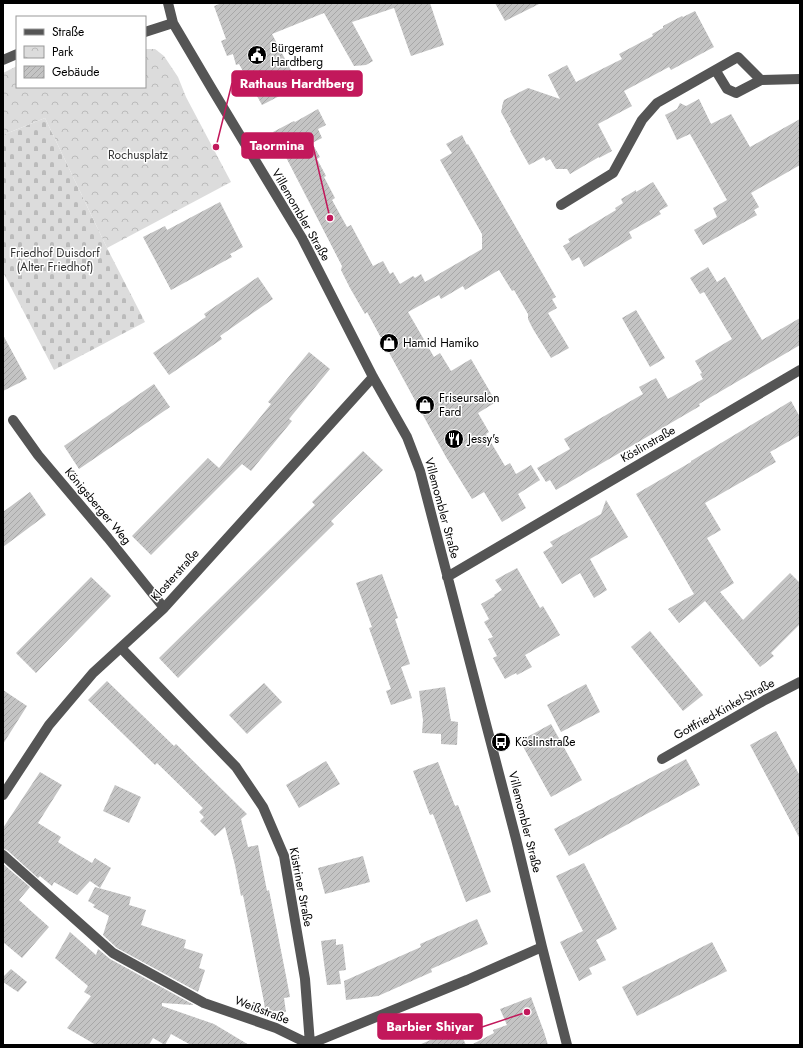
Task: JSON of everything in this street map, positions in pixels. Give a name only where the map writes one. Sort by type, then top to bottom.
[{"type":"street","name":"Villemombler Straße","points":[[168,3],[173,23],[302,238],[372,377],[407,437],[420,471],[516,839],[567,1045]]},
{"type":"street","points":[[146,32],[173,23]]},
{"type":"street","points":[[3,60],[16,54]]},
{"type":"street","points":[[561,205],[613,173],[642,120],[657,103],[716,71],[738,57],[761,80]]},
{"type":"street","points":[[716,71],[727,89],[736,93],[761,80],[800,79]]},
{"type":"street","name":"Köslinstraße","points":[[447,577],[800,370]]},
{"type":"street","name":"Klosterstraße","points":[[3,795],[49,724],[93,673],[164,608],[372,377]]},
{"type":"street","name":"Königsberger Weg","points":[[13,420],[38,455],[108,538],[164,608]]},
{"type":"street","name":"Küstriner Straße","points":[[121,648],[236,767],[263,807],[284,856],[305,979],[310,1044]]},
{"type":"street","name":"Gottfried-Kinkel-Straße","points":[[662,759],[765,700],[800,682]]},
{"type":"street","name":"Weißstraße","points":[[3,855],[113,953],[204,1002],[276,1028],[310,1044]]},
{"type":"street","points":[[310,1044],[467,980],[542,947]]},
{"type":"green space","name":"Rochusplatz","points":[[146,49],[155,49],[164,56],[178,77],[186,97],[231,182],[107,248],[45,118],[3,135],[3,73],[16,66],[16,88],[146,88]]},
{"type":"green space","name":"Friedhof Duisdorf (Alter Friedhof)","points":[[45,118],[107,248],[145,322],[54,370],[3,272],[3,135]]},
{"type":"building","points":[[222,3],[430,3],[444,45],[411,56],[394,8],[352,22],[373,61],[366,65],[354,66],[324,13],[272,34],[299,86],[262,105],[239,64],[236,65],[233,54],[227,56],[221,41],[226,39],[214,6]]},
{"type":"building","points":[[495,3],[541,3],[505,21]]},
{"type":"building","points":[[695,11],[714,47],[671,70],[669,67],[624,91],[632,106],[598,124],[612,151],[570,174],[567,169],[556,169],[550,159],[546,161],[544,157],[529,165],[501,112],[504,100],[528,88],[560,99],[548,75],[567,65],[576,82],[622,59],[619,54],[653,36],[652,34],[663,28],[663,26]]},
{"type":"building","points":[[699,99],[711,124],[731,114],[750,147],[800,119],[800,165],[751,193],[759,207],[754,210],[757,215],[703,245],[694,230],[717,217],[713,208],[727,200],[690,134],[677,140],[665,115],[677,109],[680,103],[686,106]]},
{"type":"building","points":[[318,109],[326,125],[318,129],[322,138],[312,143],[320,157],[317,159],[335,198],[332,200],[347,227],[351,225],[373,266],[383,261],[390,274],[393,272],[400,284],[413,276],[415,278],[421,274],[425,282],[482,249],[482,234],[440,160],[452,153],[446,144],[462,135],[556,297],[552,299],[557,308],[548,313],[569,348],[551,358],[533,329],[528,319],[528,314],[514,290],[512,291],[499,270],[465,290],[463,286],[441,299],[439,295],[408,312],[434,357],[440,353],[451,371],[471,359],[496,402],[478,413],[489,432],[486,434],[505,466],[510,463],[516,474],[531,465],[540,480],[518,494],[526,508],[502,522],[484,492],[472,499],[446,457],[367,312],[365,314],[350,288],[341,270],[342,266],[273,132]]},
{"type":"building","points":[[653,182],[668,206],[659,211],[661,214],[629,232],[632,238],[584,267],[579,257],[572,261],[563,246],[570,242],[568,239],[616,210],[615,208],[623,203],[621,199]]},
{"type":"building","points":[[220,202],[243,247],[230,254],[232,257],[171,290],[143,237],[165,226],[167,230]]},
{"type":"building","points":[[708,267],[717,282],[725,277],[762,340],[800,318],[800,345],[699,404],[700,406],[556,490],[550,480],[546,482],[537,468],[570,449],[564,439],[643,394],[639,387],[656,378],[668,399],[703,379],[700,374],[702,373],[695,361],[732,339],[704,292],[700,294],[690,278]]},
{"type":"building","points":[[258,277],[273,299],[220,336],[222,339],[169,375],[153,353],[206,317],[204,314]]},
{"type":"building","points":[[636,310],[665,358],[650,367],[622,318]]},
{"type":"building","points":[[3,335],[27,379],[3,391]]},
{"type":"building","points":[[309,352],[330,369],[289,419],[292,421],[251,471],[242,464],[151,555],[132,536],[208,458],[219,468],[271,404],[268,402]]},
{"type":"building","points":[[154,384],[170,407],[79,469],[64,446]]},
{"type":"building","points":[[791,401],[800,417],[800,435],[770,452],[776,462],[705,503],[721,530],[707,538],[734,583],[720,592],[743,620],[790,573],[800,583],[800,624],[771,653],[774,656],[760,667],[705,601],[679,623],[668,609],[694,594],[636,494]]},
{"type":"building","points":[[363,451],[383,470],[331,521],[334,524],[178,678],[159,658],[315,505],[312,502]]},
{"type":"building","points":[[30,492],[46,515],[3,547],[3,512]]},
{"type":"building","points":[[606,500],[628,537],[590,559],[607,590],[594,598],[580,573],[562,584],[543,552],[553,546],[550,542],[601,514]]},
{"type":"building","points":[[517,568],[540,608],[543,606],[560,635],[525,655],[532,667],[517,675],[516,673],[505,679],[493,658],[497,656],[488,639],[493,637],[484,622],[489,619],[481,604],[502,590],[495,580]]},
{"type":"building","points":[[382,574],[398,618],[395,619],[410,664],[401,667],[412,698],[391,705],[386,691],[391,689],[369,628],[372,627],[356,583]]},
{"type":"building","points":[[91,577],[111,596],[36,673],[16,653]]},
{"type":"building","points":[[650,631],[703,695],[683,711],[631,647]]},
{"type":"building","points":[[107,681],[174,746],[176,744],[247,814],[241,819],[248,847],[258,845],[267,891],[269,890],[286,976],[290,997],[284,998],[286,1012],[265,1010],[243,895],[241,896],[225,827],[215,836],[200,821],[204,817],[199,812],[203,808],[157,763],[155,765],[88,700]]},
{"type":"building","points":[[264,683],[282,702],[247,734],[229,715]]},
{"type":"building","points":[[586,684],[600,712],[561,732],[547,705]]},
{"type":"building","points":[[445,687],[451,721],[458,722],[457,745],[441,744],[441,734],[422,733],[423,720],[419,691]]},
{"type":"building","points":[[3,690],[27,706],[3,744]]},
{"type":"building","points":[[551,724],[582,780],[551,797],[520,741]]},
{"type":"building","points":[[776,731],[800,776],[800,839],[750,745]]},
{"type":"building","points":[[686,759],[700,785],[569,856],[554,829]]},
{"type":"building","points":[[326,761],[340,784],[299,808],[286,785]]},
{"type":"building","points":[[438,762],[455,806],[458,805],[491,892],[466,902],[433,814],[430,815],[413,771]]},
{"type":"building","points":[[40,772],[62,785],[38,823],[61,837],[58,842],[72,851],[92,863],[95,858],[111,868],[100,888],[90,881],[77,895],[54,882],[52,886],[40,876],[38,878],[7,850],[3,849],[3,828]]},
{"type":"building","points":[[115,785],[141,797],[129,823],[103,811]]},
{"type":"building","points":[[363,856],[370,882],[325,894],[318,868]]},
{"type":"building","points":[[584,863],[617,929],[596,940],[606,960],[589,968],[592,974],[579,981],[560,942],[583,931],[556,876]]},
{"type":"building","points":[[3,864],[30,887],[19,900],[49,927],[22,958],[3,942]]},
{"type":"building","points":[[95,887],[131,897],[129,905],[146,910],[141,925],[186,940],[184,948],[203,954],[199,968],[205,970],[198,992],[117,948],[103,935],[109,916],[93,907],[95,905],[88,901]]},
{"type":"building","points":[[477,919],[488,944],[431,969],[432,972],[378,996],[346,1000],[344,981],[421,947],[420,944]]},
{"type":"building","points":[[70,932],[96,955],[98,949],[110,959],[194,1005],[162,1003],[162,1006],[214,1024],[249,1045],[191,1045],[171,1034],[165,1045],[153,1038],[149,1045],[96,1045],[67,1028],[91,996],[84,992],[88,986],[55,958]]},
{"type":"building","points":[[336,939],[336,945],[343,944],[346,970],[339,971],[341,984],[327,985],[321,941]]},
{"type":"building","points":[[712,942],[727,971],[637,1016],[622,987]]},
{"type":"building","points":[[11,969],[27,982],[18,992],[3,982],[3,977]]},
{"type":"building","points":[[531,997],[548,1045],[471,1045],[494,1033],[493,1030],[507,1025],[500,1009]]},
{"type":"building","points":[[458,1028],[466,1045],[419,1045]]},
{"type":"place","name":"Bürgeramt Hardtberg","points":[[257,55]]},
{"type":"place","name":"Rathaus Hardtberg","points":[[216,147]]},
{"type":"place","name":"Taormina","points":[[330,218]]},
{"type":"place","name":"Hamid Hamiko","points":[[389,343]]},
{"type":"place","name":"Friseursalon Fard","points":[[425,405]]},
{"type":"place","name":"Jessy's","points":[[454,439]]},
{"type":"place","name":"Köslinstraße","points":[[501,742]]},
{"type":"place","name":"Barbier Shiyar","points":[[527,1012]]}]
